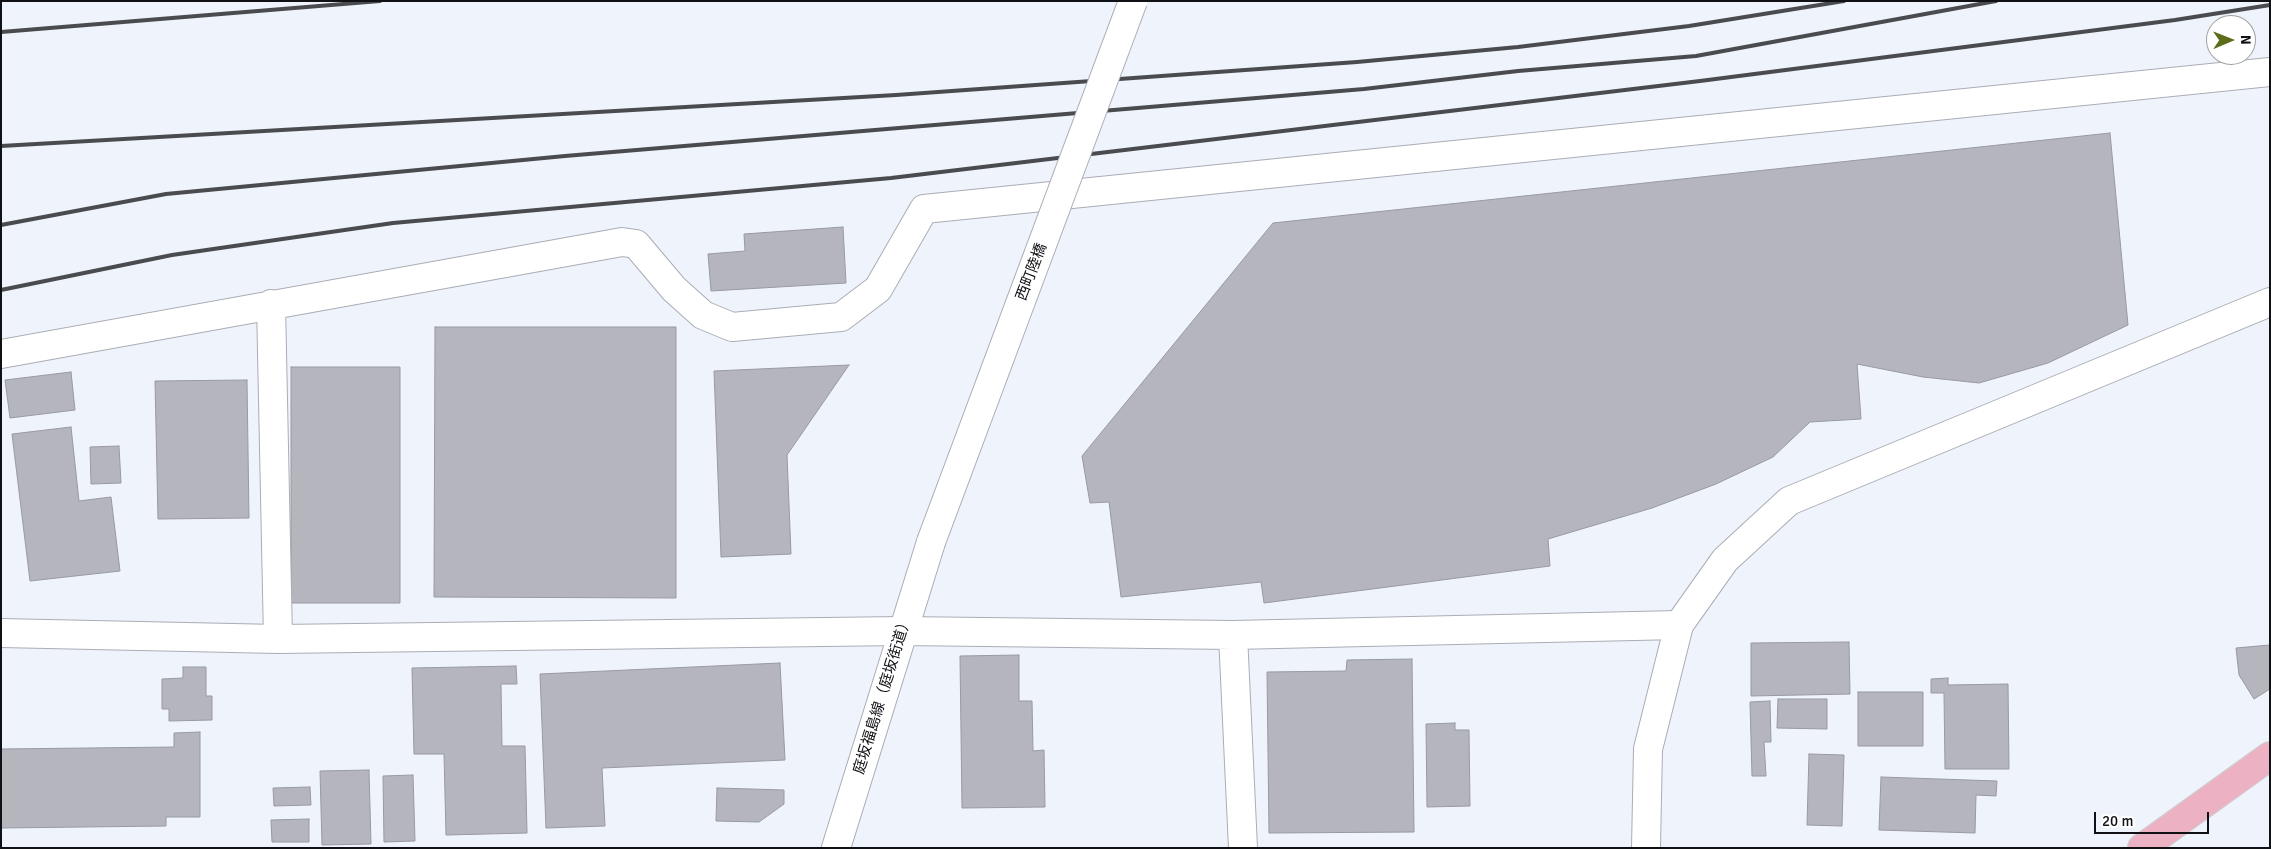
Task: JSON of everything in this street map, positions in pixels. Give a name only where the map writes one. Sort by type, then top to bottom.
[{"type":"main road","points":[[2142,848],[2270,756]]},
{"type":"street","name":"西町陸橋","points":[[931,542],[1133,1]]},
{"type":"street","points":[[1,354],[622,242],[636,244],[674,289],[704,315],[732,327],[841,317],[878,289],[924,209],[2270,72]]},
{"type":"street","points":[[1646,848],[1648,748],[1679,625],[1725,560],[1789,501],[2270,302]]},
{"type":"street","points":[[271,304],[278,639]]},
{"type":"street","name":"庭坂福島線（庭坂街道）","points":[[836,848],[931,542]]},
{"type":"street","points":[[1,633],[278,639],[902,631],[1233,635],[1679,625]]},
{"type":"street","points":[[1233,635],[1243,848]]},
{"type":"building","points":[[2110,133],[2128,325],[2048,363],[1979,383],[1923,377],[1857,364],[1861,419],[1810,422],[1773,457],[1716,484],[1652,508],[1548,539],[1550,566],[1264,603],[1261,582],[1121,597],[1109,502],[1090,503],[1082,456],[1273,223]]},
{"type":"building","points":[[843,227],[846,283],[711,291],[708,254],[745,251],[744,234]]},
{"type":"building","points":[[435,327],[676,327],[676,598],[434,597]]},
{"type":"building","points":[[849,365],[787,455],[791,554],[721,557],[714,371]]},
{"type":"building","points":[[291,367],[400,367],[400,603],[291,603]]},
{"type":"building","points":[[71,372],[75,410],[10,418],[5,380]]},
{"type":"building","points":[[247,380],[249,518],[158,519],[155,381]]},
{"type":"building","points":[[71,427],[79,501],[111,497],[120,571],[30,581],[12,434]]},
{"type":"building","points":[[119,446],[121,483],[91,484],[90,447]]},
{"type":"building","points":[[1849,642],[1850,694],[1751,696],[1751,643]]},
{"type":"building","points":[[2270,645],[2270,689],[2254,699],[2239,675],[2236,648]]},
{"type":"building","points":[[1019,655],[1019,701],[1032,701],[1033,751],[1044,750],[1045,807],[962,808],[960,656]]},
{"type":"building","points":[[1412,659],[1414,832],[1269,833],[1267,672],[1346,671],[1347,660]]},
{"type":"building","points":[[780,663],[785,760],[602,768],[605,826],[546,828],[540,674]]},
{"type":"building","points":[[516,666],[517,684],[501,684],[502,746],[525,746],[527,833],[446,835],[444,754],[414,754],[412,668]]},
{"type":"building","points":[[183,667],[206,667],[206,696],[212,696],[212,720],[169,721],[169,709],[162,709],[162,679],[183,678]]},
{"type":"building","points":[[1948,678],[1948,685],[2008,684],[2009,769],[1945,769],[1944,693],[1931,693],[1931,679]]},
{"type":"building","points":[[1858,692],[1923,692],[1923,746],[1858,746]]},
{"type":"building","points":[[1778,699],[1827,699],[1827,729],[1777,728]]},
{"type":"building","points":[[1770,701],[1771,742],[1764,742],[1766,776],[1752,776],[1750,702]]},
{"type":"building","points":[[1455,723],[1455,730],[1469,730],[1470,806],[1427,807],[1426,724]]},
{"type":"building","points":[[200,732],[200,817],[166,817],[166,826],[1,828],[1,749],[174,747],[174,733]]},
{"type":"building","points":[[1809,754],[1844,755],[1842,826],[1807,825]]},
{"type":"building","points":[[369,770],[371,844],[322,845],[320,771]]},
{"type":"building","points":[[413,775],[415,841],[384,842],[383,776]]},
{"type":"building","points":[[1881,777],[1997,781],[1996,796],[1976,795],[1975,833],[1879,830]]},
{"type":"building","points":[[310,787],[311,805],[274,806],[273,788]]},
{"type":"building","points":[[717,788],[784,790],[784,804],[759,822],[716,821]]},
{"type":"building","points":[[309,819],[309,842],[272,842],[271,820]]},
{"type":"railway","points":[[1,32],[380,1]]},
{"type":"railway","points":[[1,146],[896,95],[1357,62],[1518,47],[1689,26],[1844,1]]},
{"type":"railway","points":[[1,225],[166,194],[565,156],[1364,89],[1518,71],[1696,56],[1996,1]]},
{"type":"railway","points":[[1,290],[172,255],[393,223],[891,178],[1700,81],[2175,20],[2270,5]]}]
